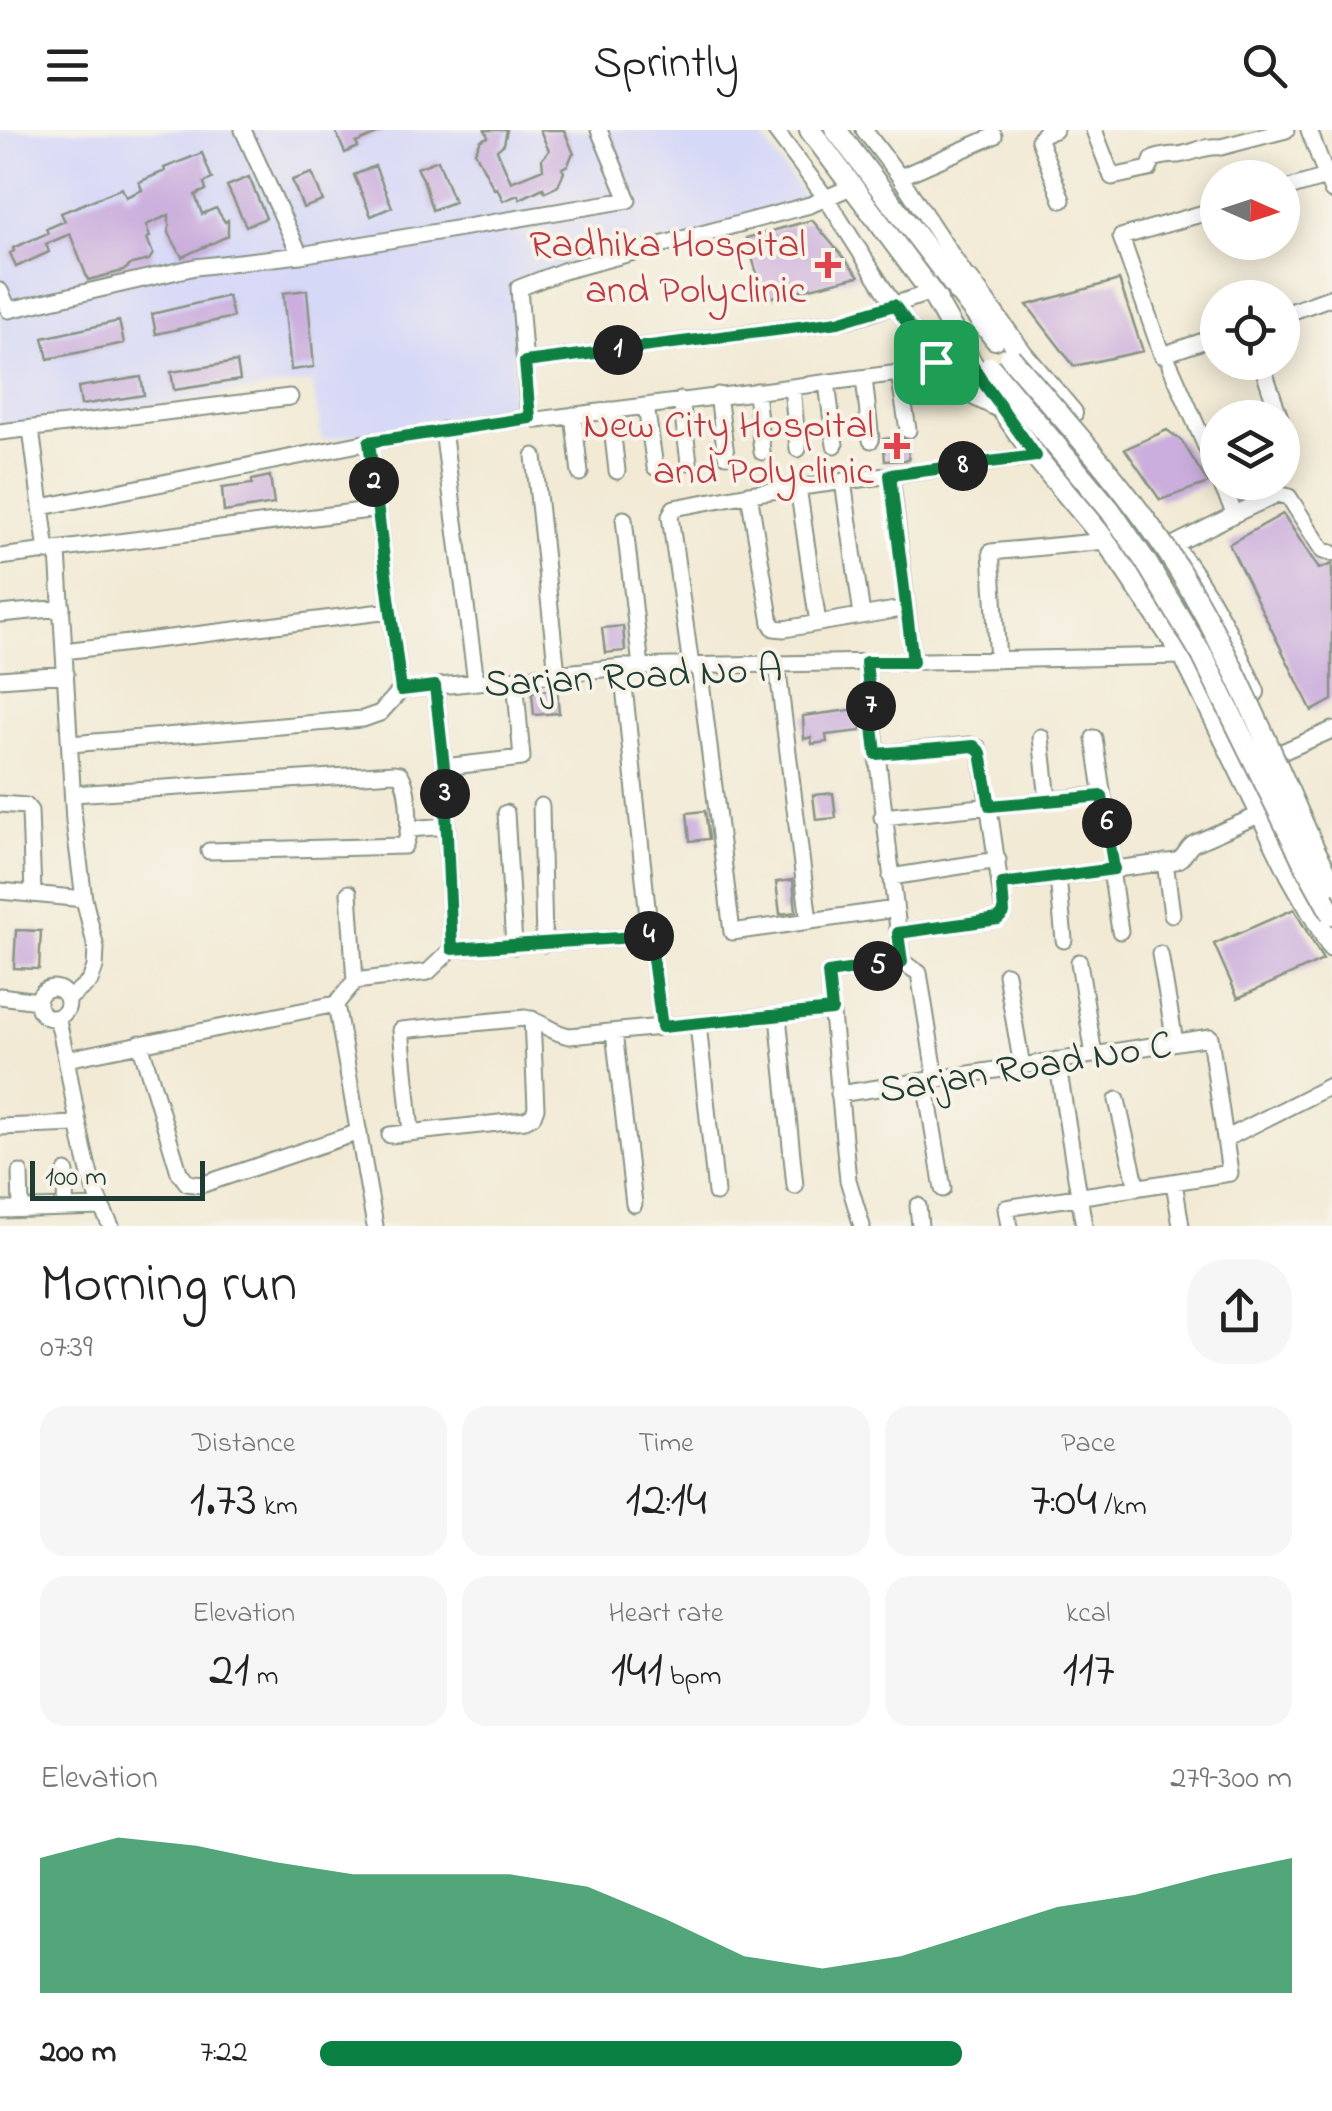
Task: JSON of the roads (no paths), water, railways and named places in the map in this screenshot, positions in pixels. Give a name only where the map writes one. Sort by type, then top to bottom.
[{"type":"main road","points":[[810,130],[931,292],[1110,510],[1146,562],[1202,654],[1332,914]]},
{"type":"main road","points":[[836,130],[1133,486],[1171,546],[1197,578],[1228,634],[1332,868]]},
{"type":"main road","points":[[964,287],[1010,357],[1127,495],[1170,556],[1223,648],[1332,883]]},
{"type":"main road","points":[[931,292],[980,378],[1036,456],[1106,541],[1184,656],[1291,875],[1332,948]]},
{"type":"street","points":[[243,130],[300,255]]},
{"type":"street","points":[[0,291],[9,310],[195,267],[300,255],[628,200],[599,130]]},
{"type":"street","points":[[775,130],[826,198],[894,305],[936,362],[975,398],[1005,413]]},
{"type":"street","points":[[864,130],[900,178],[964,287]]},
{"type":"street","points":[[1055,130],[1044,133],[1039,140],[1062,200]]},
{"type":"street","points":[[1094,130],[1112,177],[1150,168],[1153,159],[1170,154],[1221,147],[1286,130]]},
{"type":"street","points":[[1300,188],[1329,184],[1325,153],[1309,130]]},
{"type":"street","points":[[900,178],[994,136]]},
{"type":"street","points":[[42,507],[369,442],[530,418],[519,288],[562,271],[810,206],[853,186]]},
{"type":"street","points":[[1200,214],[1120,237],[1162,354],[1200,342]]},
{"type":"street","points":[[525,362],[838,322],[931,292]]},
{"type":"street","points":[[1300,309],[1332,298]]},
{"type":"street","points":[[538,420],[899,373],[936,362],[961,345]]},
{"type":"street","points":[[1170,365],[1200,434]]},
{"type":"street","points":[[899,373],[908,430]]},
{"type":"street","points":[[864,378],[871,440]]},
{"type":"street","points":[[827,382],[834,444]]},
{"type":"street","points":[[792,387],[798,448]]},
{"type":"street","points":[[756,391],[762,452]]},
{"type":"street","points":[[718,396],[726,455]]},
{"type":"street","points":[[0,432],[290,397]]},
{"type":"street","points":[[681,400],[689,462]]},
{"type":"street","points":[[646,406],[656,467]]},
{"type":"street","points":[[610,410],[617,470]]},
{"type":"street","points":[[573,415],[580,474]]},
{"type":"street","points":[[30,429],[62,608],[73,794],[84,899],[96,948],[90,981],[68,999]]},
{"type":"street","points":[[443,430],[476,682]]},
{"type":"street","points":[[70,744],[363,719],[380,713],[401,690],[369,442]]},
{"type":"street","points":[[534,456],[557,674]]},
{"type":"street","points":[[895,909],[732,932],[672,512],[680,506],[749,494],[1036,456]]},
{"type":"street","points":[[890,475],[913,662]]},
{"type":"street","points":[[842,482],[862,615]]},
{"type":"street","points":[[798,487],[818,624]]},
{"type":"street","points":[[749,494],[772,626],[781,629],[907,608]]},
{"type":"street","points":[[1171,546],[1284,494],[1323,551],[1332,553]]},
{"type":"street","points":[[1228,500],[1234,514]]},
{"type":"street","points":[[0,557],[377,508]]},
{"type":"street","points":[[624,518],[641,667]]},
{"type":"street","points":[[998,660],[992,552],[1106,541]]},
{"type":"street","points":[[0,614],[62,608]]},
{"type":"street","points":[[64,651],[390,611]]},
{"type":"street","points":[[1184,656],[1228,634]]},
{"type":"street","name":"Sarjan Road No A","points":[[401,690],[641,667],[1184,656]]},
{"type":"street","points":[[866,662],[902,962]]},
{"type":"street","points":[[777,664],[809,921]]},
{"type":"street","points":[[622,668],[662,1027]]},
{"type":"street","points":[[0,679],[66,674]]},
{"type":"street","points":[[444,767],[522,758],[515,678]]},
{"type":"street","points":[[435,686],[444,767],[452,949]]},
{"type":"street","points":[[1240,770],[1332,730]]},
{"type":"street","points":[[1041,737],[1048,800]]},
{"type":"street","points":[[1094,738],[1120,931]]},
{"type":"street","points":[[876,754],[974,746],[981,753],[1002,884],[1004,913],[998,919],[898,933]]},
{"type":"street","points":[[73,794],[394,773],[400,774],[405,782],[409,829],[407,842],[399,847],[209,851]]},
{"type":"street","points":[[882,817],[1102,796]]},
{"type":"street","points":[[0,804],[19,804],[30,811],[33,894]]},
{"type":"street","points":[[542,806],[544,944]]},
{"type":"street","points":[[506,813],[514,946]]},
{"type":"street","points":[[1002,884],[1180,860],[1195,842],[1261,814]]},
{"type":"street","points":[[409,829],[447,826]]},
{"type":"street","points":[[891,877],[998,860]]},
{"type":"street","points":[[1166,862],[1172,914]]},
{"type":"street","points":[[1058,877],[1064,940]]},
{"type":"street","points":[[0,891],[84,899]]},
{"type":"street","points":[[349,893],[355,981]]},
{"type":"street","points":[[67,1059],[336,1004],[355,981],[428,972],[452,949],[650,936]]},
{"type":"street","points":[[1160,954],[1175,1042]]},
{"type":"street","points":[[862,1226],[848,1180],[828,973],[902,962],[919,974],[943,1189]]},
{"type":"street","points":[[1079,962],[1094,1055]]},
{"type":"street","points":[[1006,974],[1022,1066]]},
{"type":"street","points":[[38,1001],[43,992],[52,988],[62,991],[68,999],[67,1008],[57,1018]]},
{"type":"street","points":[[0,996],[38,1001]]},
{"type":"street","points":[[38,1001],[44,1015],[57,1018]]},
{"type":"street","points":[[336,1004],[375,1226]]},
{"type":"street","points":[[412,1132],[401,1030],[518,1018],[532,1019],[558,1034],[570,1036],[832,1010]]},
{"type":"street","points":[[778,1016],[795,1186]]},
{"type":"street","points":[[57,1018],[93,1186],[95,1208],[88,1226]]},
{"type":"street","points":[[390,1135],[525,1120],[532,1116],[536,1108],[532,1019]]},
{"type":"street","points":[[698,1024],[716,1192]]},
{"type":"street","points":[[614,1032],[634,1204]]},
{"type":"street","name":"Sarjan Road No C","points":[[840,1094],[1210,1037],[1225,1139]]},
{"type":"street","points":[[140,1044],[179,1172],[187,1183],[201,1185],[359,1132]]},
{"type":"street","points":[[1058,1060],[1084,1226]]},
{"type":"street","points":[[1009,1226],[1006,1208],[1230,1173],[1225,1139],[1332,1085]]},
{"type":"street","points":[[1117,1100],[1137,1188]]},
{"type":"street","points":[[0,1127],[77,1124]]},
{"type":"street","points":[[65,1208],[66,1172]]},
{"type":"street","points":[[20,1173],[20,1209]]},
{"type":"street","points":[[1174,1182],[1182,1226]]},
{"type":"street","points":[[918,1206],[920,1226]]},
{"type":"street","points":[[0,1210],[95,1208]]},
{"type":"street","points":[[95,1208],[110,1226]]},
{"type":"street","points":[[42,1209],[42,1226]]},
{"type":"place","name":"Radhika Hospital and Polyclinic","points":[[828,265]]},
{"type":"place","name":"New City Hospital and Polyclinic","points":[[897,446]]}]
